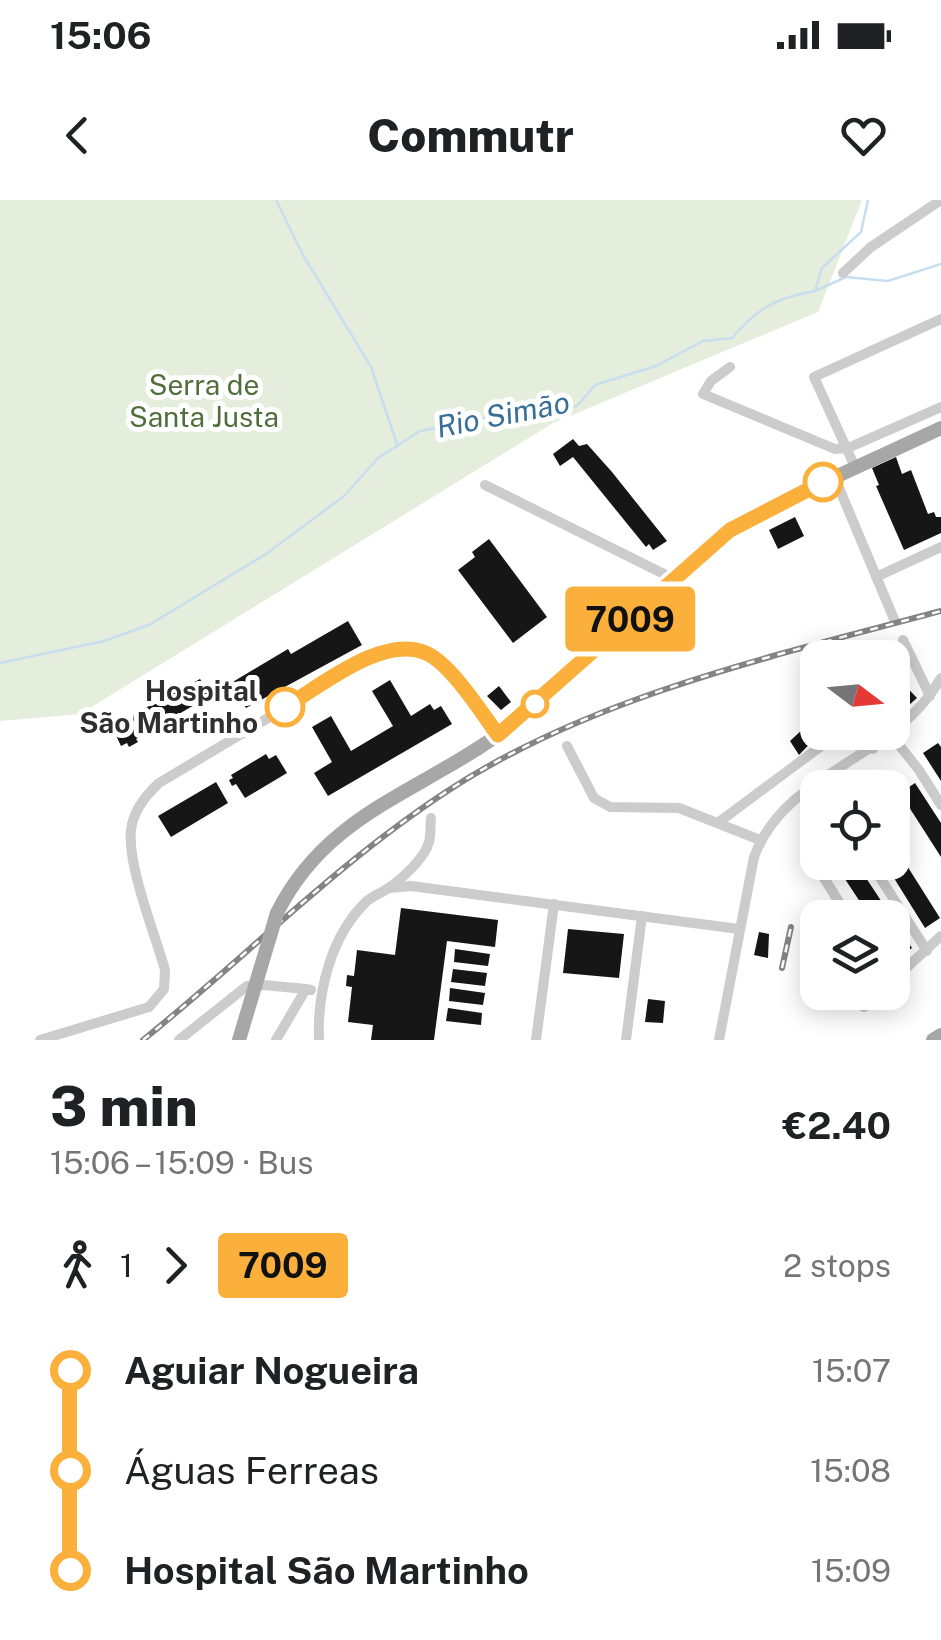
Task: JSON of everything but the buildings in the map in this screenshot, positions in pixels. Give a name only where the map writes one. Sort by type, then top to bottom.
[{"type":"main road","points":[[379,805],[452,773],[504,735],[627,620],[746,520],[941,428]]},
{"type":"main road","points":[[239,1040],[277,913],[290,886],[311,859],[336,834],[379,805],[504,735]]},
{"type":"main road","points":[[933,1040],[941,1035]]},
{"type":"street","points":[[843,274],[870,247],[941,200]]},
{"type":"street","points":[[802,382],[941,319]]},
{"type":"street","points":[[730,366],[710,381],[703,394],[835,448],[848,448],[941,407]]},
{"type":"street","points":[[814,377],[855,467]]},
{"type":"street","points":[[834,476],[894,619]]},
{"type":"street","points":[[485,485],[676,580]]},
{"type":"street","points":[[876,577],[941,547]]},
{"type":"street","points":[[40,1040],[148,1007],[164,988],[165,970],[130,827],[158,783],[379,652],[398,648],[426,653],[445,667],[504,735]]},
{"type":"street","points":[[910,656],[930,696]]},
{"type":"street","points":[[910,716],[941,678]]},
{"type":"street","points":[[568,746],[594,798],[610,807],[679,808],[760,840]]},
{"type":"street","points":[[719,822],[816,750]]},
{"type":"street","points":[[841,770],[871,750]]},
{"type":"street","points":[[903,750],[941,805]]},
{"type":"street","points":[[719,1040],[760,840],[800,795]]},
{"type":"street","points":[[319,1040],[322,990],[345,930],[368,900],[390,888],[429,844],[431,818]]},
{"type":"street","points":[[882,880],[927,951]]},
{"type":"street","points":[[390,888],[411,886],[739,929]]},
{"type":"street","points":[[536,1040],[554,904]]},
{"type":"street","points":[[626,1040],[642,916]]},
{"type":"street","points":[[910,966],[941,936]]},
{"type":"street","points":[[179,1040],[247,986],[322,990]]},
{"type":"street","points":[[276,1040],[306,989]]},
{"type":"green space","name":"Serra de Santa Justa","points":[[0,200],[862,200],[818,312],[553,423],[80,714],[0,721]]},
{"type":"waterway","points":[[276,200],[303,255],[371,367],[397,444]]},
{"type":"waterway","name":"Rio Simão","points":[[0,663],[104,641],[149,625],[266,554],[344,496],[378,458],[420,431],[499,415],[577,406],[595,385],[656,366],[703,341],[732,338],[768,306],[815,291],[822,268],[861,232],[868,200]]},
{"type":"waterway","points":[[815,291],[846,277],[888,281],[941,264]]},
{"type":"railway","points":[[143,1040],[369,848],[449,790],[505,757],[564,729],[688,682],[941,611]]},
{"type":"railway","points":[[782,968],[791,927]]},
{"type":"bus line","name":"7009","points":[[285,707],[379,652],[398,648],[426,653],[445,667],[498,735],[730,530],[823,482]]},
{"type":"place","name":"Hospital São Martinho","points":[[285,707]]}]
